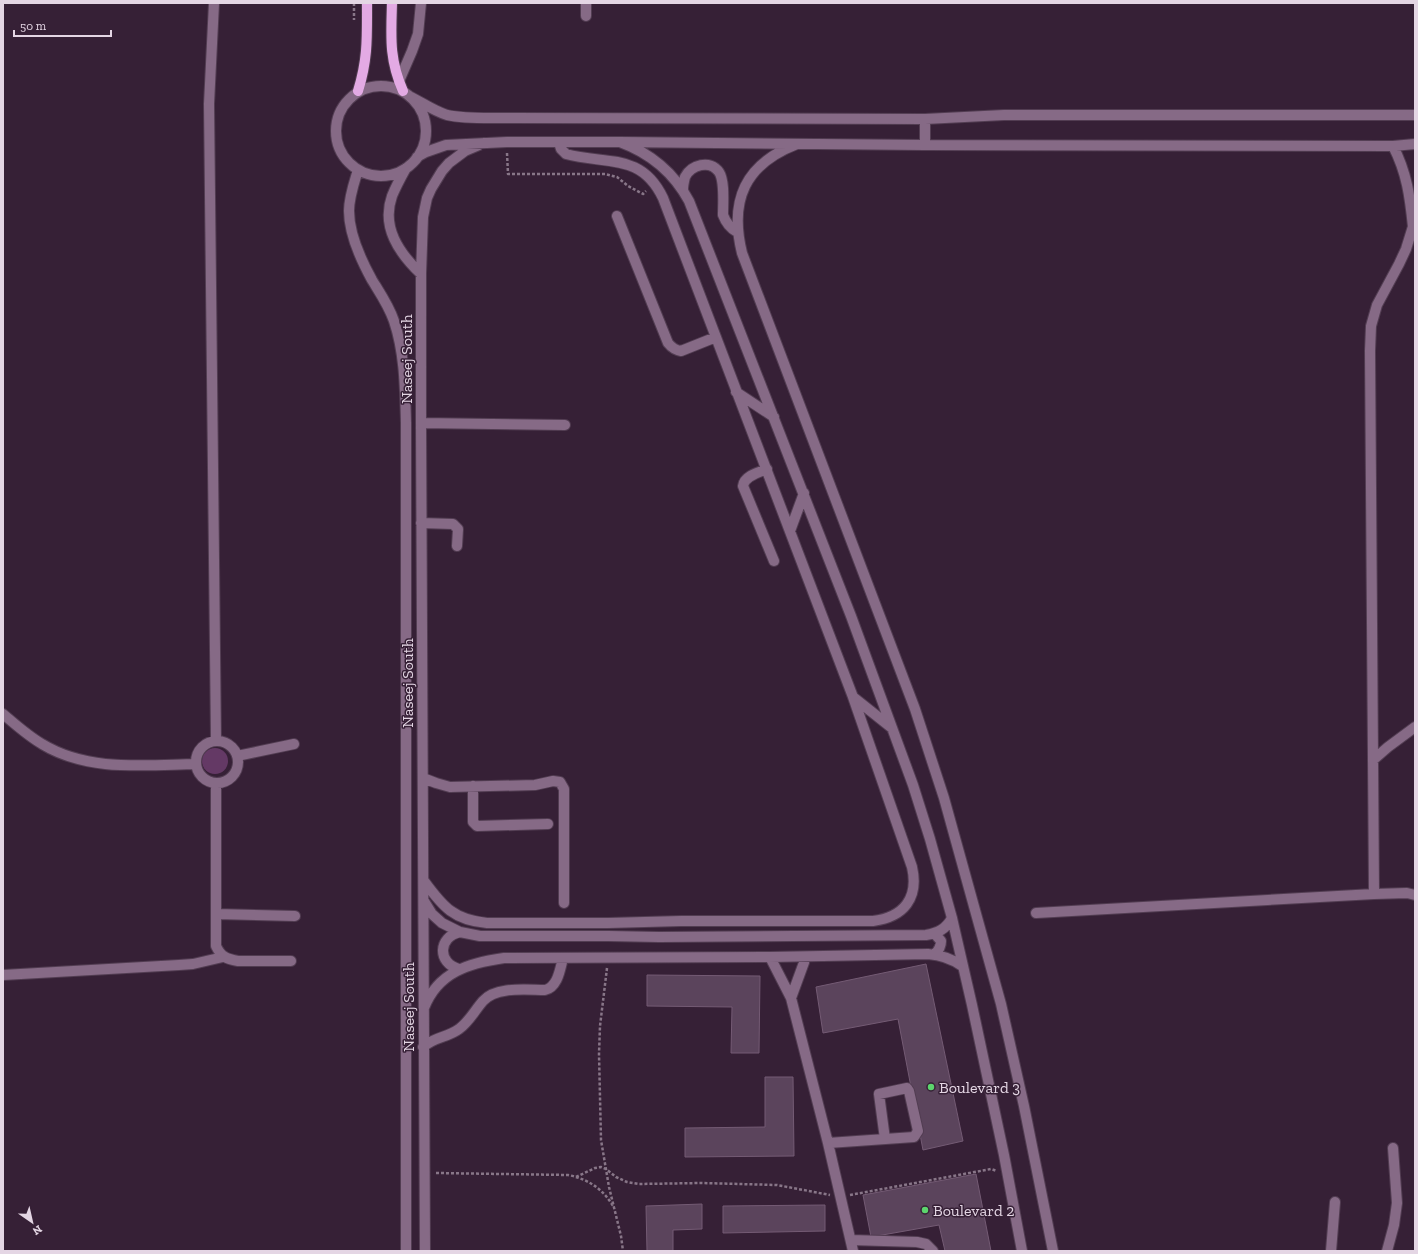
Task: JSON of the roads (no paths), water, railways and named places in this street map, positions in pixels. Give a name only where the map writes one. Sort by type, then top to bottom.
[{"type":"main road","points":[[358,91],[364,71],[367,50],[367,3]]},
{"type":"main road","points":[[392,3],[391,49],[399,81],[407,94]]},
{"type":"street","points":[[214,3],[209,104],[216,741]]},
{"type":"street","points":[[399,81],[418,34],[421,3]]},
{"type":"street","points":[[586,3],[586,16]]},
{"type":"street","points":[[406,168],[388,175],[377,176],[358,170],[344,157],[336,140],[336,121],[342,108],[350,97],[358,91],[367,87],[386,85],[407,94],[437,111],[458,116],[514,118],[925,119],[1004,115],[1415,115]]},
{"type":"street","points":[[407,94],[418,104],[425,121],[425,140],[417,157]]},
{"type":"street","points":[[925,119],[925,146]]},
{"type":"street","points":[[421,274],[399,249],[392,234],[389,225],[392,197],[406,168],[417,157],[446,145],[507,142],[925,146],[1393,146],[1415,144]]},
{"type":"street","points":[[620,142],[639,150],[657,162],[683,189],[692,208],[804,493],[913,785],[952,918],[1008,1175],[1022,1251]]},
{"type":"street","name":"Naseej South","points":[[425,1251],[421,523],[421,274],[423,217],[427,198],[442,171],[449,163],[465,151],[484,143]]},
{"type":"street","points":[[424,881],[447,909],[462,918],[478,922],[608,923],[880,920],[895,915],[902,910],[911,898],[914,890],[915,882],[912,867],[853,697],[663,198],[654,182],[642,171],[627,164],[566,154],[561,149],[559,143]]},
{"type":"street","points":[[797,144],[782,150],[769,158],[750,177],[740,198],[737,232],[742,253],[915,709],[941,791],[1001,1004],[1024,1106],[1053,1251]]},
{"type":"street","points":[[1374,894],[1371,326],[1377,305],[1399,264],[1414,223],[1408,187],[1401,163],[1393,146]]},
{"type":"street","points":[[683,189],[685,178],[692,169],[702,165],[714,167],[721,177],[723,215],[725,221],[728,226],[737,232]]},
{"type":"street","points":[[358,170],[350,196],[350,224],[357,248],[393,319],[399,340],[405,378],[406,1251]]},
{"type":"street","points":[[617,216],[668,343],[676,350],[681,351],[716,337]]},
{"type":"street","points":[[736,392],[774,417]]},
{"type":"street","points":[[421,424],[565,425]]},
{"type":"street","points":[[767,469],[748,477],[744,481],[743,486],[774,561]]},
{"type":"street","points":[[790,531],[804,493]]},
{"type":"street","points":[[421,523],[453,524],[458,529],[457,546]]},
{"type":"street","points":[[853,697],[892,729]]},
{"type":"street","points":[[3,714],[42,745],[61,754],[80,760],[114,765],[196,764]]},
{"type":"street","points":[[1373,760],[1415,727]]},
{"type":"street","points":[[221,741],[232,746],[237,756],[237,769],[234,775],[223,782],[216,783],[205,779],[200,775],[196,764],[198,753],[201,748],[210,742],[221,741]]},
{"type":"street","points":[[237,756],[294,744]]},
{"type":"street","points":[[423,778],[450,787],[535,785],[553,781],[558,781],[562,784],[564,790],[564,903]]},
{"type":"street","points":[[216,783],[216,946],[223,957]]},
{"type":"street","points":[[473,786],[473,819],[477,826],[548,824]]},
{"type":"street","points":[[1036,913],[1374,894],[1407,893],[1415,895]]},
{"type":"street","points":[[424,900],[432,914],[447,925],[460,932],[470,935],[490,936],[659,937],[926,935],[935,934],[945,928],[952,918]]},
{"type":"street","points":[[216,914],[295,916]]},
{"type":"street","points":[[659,937],[681,921]]},
{"type":"street","points":[[783,922],[795,936]]},
{"type":"street","points":[[459,970],[454,968],[446,961],[443,950],[444,945],[450,936],[460,932]]},
{"type":"street","points":[[935,934],[941,942],[939,951],[935,954]]},
{"type":"street","points":[[423,1012],[426,1003],[436,987],[443,980],[459,970],[485,961],[504,958],[806,957],[935,954],[949,958],[962,966]]},
{"type":"street","points":[[3,974],[193,964],[223,957],[238,961],[291,961]]},
{"type":"street","points":[[770,957],[791,998],[841,1196],[853,1251]]},
{"type":"street","points":[[791,998],[806,957]]},
{"type":"street","points":[[423,1047],[432,1040],[458,1030],[490,994],[503,991],[545,990],[551,988],[554,984],[563,958]]},
{"type":"street","points":[[828,1143],[914,1137],[918,1131],[907,1088],[879,1094],[885,1139]]},
{"type":"street","points":[[1387,1251],[1394,1225],[1397,1203],[1393,1148]]},
{"type":"street","points":[[1331,1251],[1335,1202]]},
{"type":"street","points":[[851,1240],[904,1246],[922,1243],[926,1244],[933,1251]]},
{"type":"place","name":"Boulevard 3","points":[[931,1087]]},
{"type":"place","name":"Boulevard 2","points":[[925,1210]]}]
